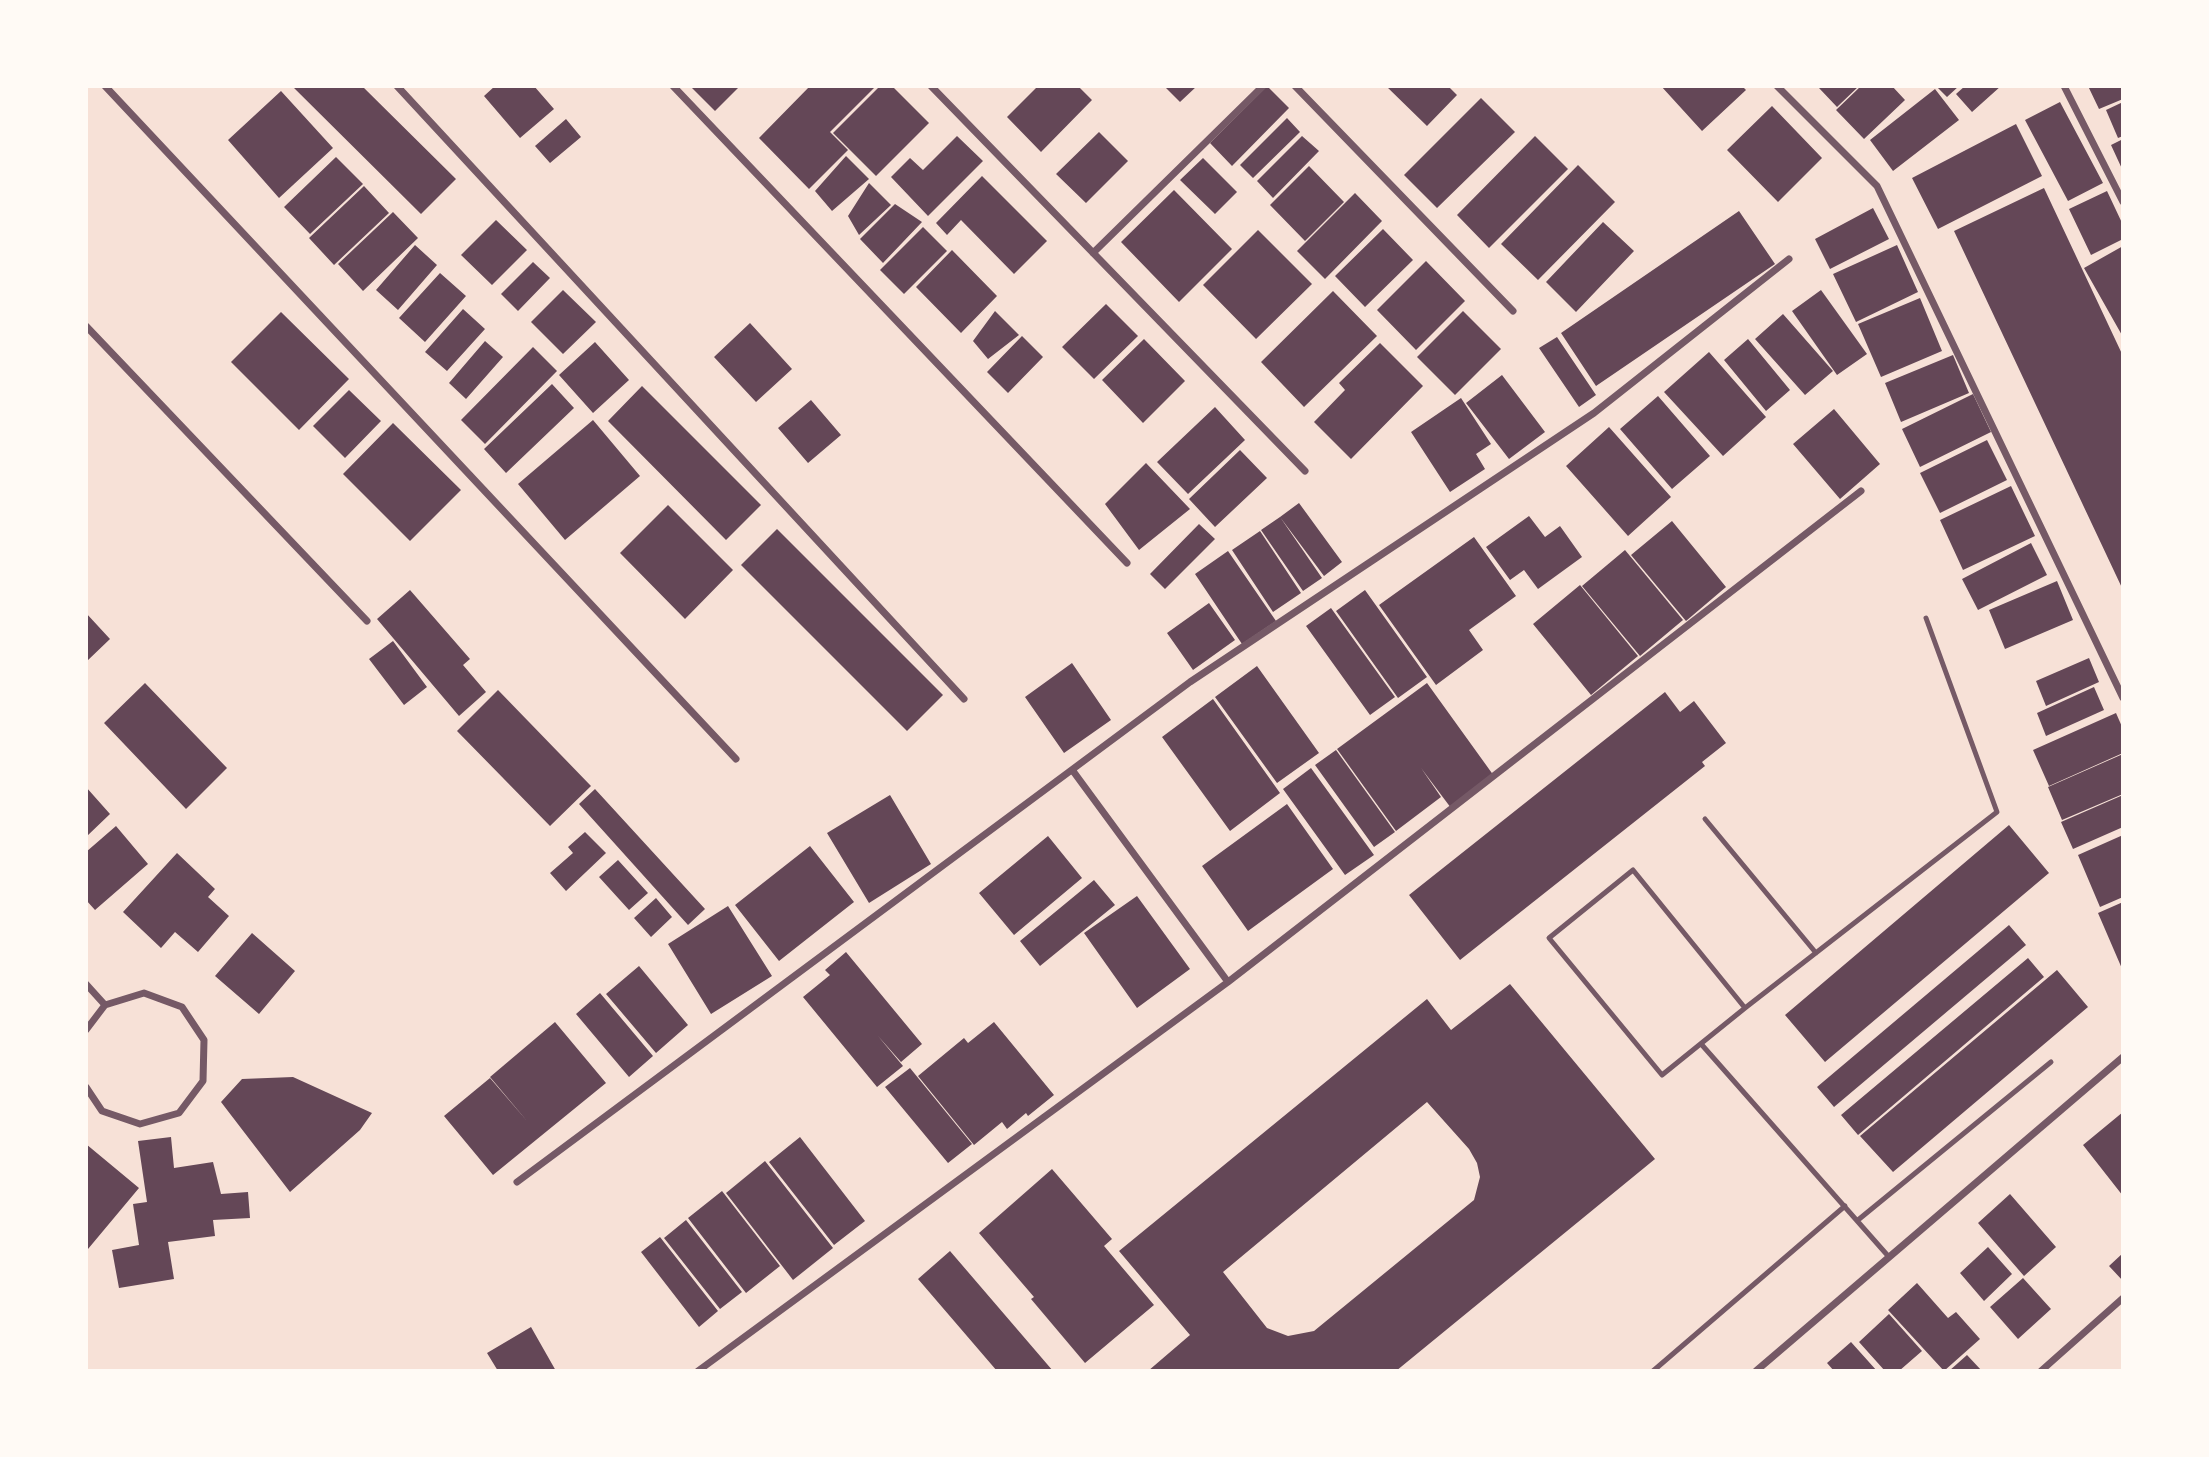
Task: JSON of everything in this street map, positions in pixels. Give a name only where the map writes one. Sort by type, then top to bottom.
[{"type":"street","points":[[105,86],[736,759]]},
{"type":"street","points":[[397,86],[964,699]]},
{"type":"street","points":[[673,86],[1127,563]]},
{"type":"street","points":[[931,86],[1305,471]]},
{"type":"street","points":[[1093,253],[1263,86]]},
{"type":"street","points":[[1296,86],[1513,311]]},
{"type":"street","points":[[1777,86],[1877,186],[2123,698]]},
{"type":"street","points":[[2064,86],[2123,202]]},
{"type":"street","points":[[517,1182],[1190,682],[1594,413],[1789,259]]},
{"type":"street","points":[[86,326],[367,621]]},
{"type":"street","points":[[698,1371],[1228,982],[1861,491]]},
{"type":"street","points":[[1073,771],[1228,982]]},
{"type":"street","points":[[86,984],[105,1005]]},
{"type":"street","points":[[86,1030],[105,1005],[144,993],[182,1007],[204,1040],[203,1081],[179,1113],[140,1124],[102,1111],[86,1087]]},
{"type":"street","points":[[1756,1371],[2123,1057]]},
{"type":"street","points":[[2041,1371],[2123,1298]]},
{"type":"lane","points":[[1745,1008],[1633,870],[1549,938],[1662,1075],[1997,811],[1926,618]]},
{"type":"lane","points":[[1705,819],[1816,953]]},
{"type":"lane","points":[[1702,1045],[1889,1257]]},
{"type":"lane","points":[[1858,1220],[2051,1062]]},
{"type":"lane","points":[[1653,1371],[1845,1206]]},
{"type":"building","points":[[292,86],[362,86],[456,179],[421,214]]},
{"type":"building","points":[[495,86],[534,86],[554,109],[520,138],[484,96]]},
{"type":"building","points":[[690,86],[740,86],[715,111]]},
{"type":"building","points":[[810,86],[876,86],[830,132],[848,150],[809,189],[759,138]]},
{"type":"building","points":[[880,86],[892,86],[929,123],[876,176],[833,133]]},
{"type":"building","points":[[1038,86],[1078,86],[1092,100],[1041,152],[1007,117]]},
{"type":"building","points":[[1164,86],[1197,86],[1180,102]]},
{"type":"building","points":[[1267,86],[1289,108],[1232,166],[1210,143]]},
{"type":"building","points":[[1386,86],[1448,86],[1457,95],[1427,126]]},
{"type":"building","points":[[1661,86],[1742,86],[1746,90],[1702,131]]},
{"type":"building","points":[[1859,86],[1837,107],[1819,88]]},
{"type":"building","points":[[1861,86],[1892,86],[1905,100],[1864,139],[1836,110]]},
{"type":"building","points":[[1936,86],[1959,86],[1947,97]]},
{"type":"building","points":[[1965,86],[2001,86],[1972,112],[1956,94]]},
{"type":"building","points":[[2088,86],[2123,86],[2123,99],[2099,109]]},
{"type":"building","points":[[1935,89],[1959,120],[1893,171],[1870,140]]},
{"type":"building","points":[[281,91],[333,148],[279,198],[228,140]]},
{"type":"building","points":[[1481,98],[1515,132],[1437,208],[1404,175]]},
{"type":"building","points":[[2060,102],[2103,183],[2068,201],[2025,120]]},
{"type":"building","points":[[2123,102],[2123,136],[2118,138],[2106,110]]},
{"type":"building","points":[[1772,106],[1822,158],[1778,202],[1727,150]]},
{"type":"building","points":[[1287,118],[1300,132],[1253,178],[1240,165]]},
{"type":"building","points":[[566,119],[581,137],[550,163],[535,146]]},
{"type":"building","points":[[2016,124],[2042,176],[1938,229],[1912,178]]},
{"type":"building","points":[[1099,132],[1128,161],[1086,203],[1056,174]]},
{"type":"building","points":[[957,136],[983,161],[928,216],[891,177],[910,158],[923,170]]},
{"type":"building","points":[[1302,136],[1319,151],[1273,198],[1257,181]]},
{"type":"building","points":[[1535,136],[1568,169],[1489,248],[1457,215]]},
{"type":"building","points":[[2123,139],[2123,171],[2111,145]]},
{"type":"building","points":[[846,156],[869,179],[832,211],[815,191]]},
{"type":"building","points":[[336,157],[363,184],[310,234],[284,207]]},
{"type":"building","points":[[1203,158],[1237,192],[1215,214],[1180,180]]},
{"type":"building","points":[[1578,165],[1615,202],[1538,280],[1501,244]]},
{"type":"building","points":[[1309,166],[1344,202],[1305,241],[1270,205]]},
{"type":"building","points":[[982,176],[1047,241],[1014,274],[961,220],[947,235],[936,223]]},
{"type":"building","points":[[869,183],[891,205],[859,235],[848,216]]},
{"type":"building","points":[[364,186],[389,213],[334,265],[309,238]]},
{"type":"building","points":[[2044,188],[2123,356],[2123,590],[1954,231]]},
{"type":"building","points":[[1174,190],[1232,249],[1179,302],[1121,242]]},
{"type":"building","points":[[2107,191],[2123,225],[2123,239],[2091,255],[2069,209]]},
{"type":"building","points":[[1355,193],[1382,221],[1325,279],[1297,251]]},
{"type":"building","points":[[895,204],[922,222],[883,263],[860,239]]},
{"type":"building","points":[[1873,208],[1889,239],[1830,269],[1815,239]]},
{"type":"building","points":[[1739,211],[1775,264],[1596,386],[1561,333]]},
{"type":"building","points":[[393,212],[418,238],[363,291],[338,264]]},
{"type":"building","points":[[496,220],[527,250],[492,285],[461,255]]},
{"type":"building","points":[[1603,222],[1634,251],[1576,312],[1546,282]]},
{"type":"building","points":[[923,227],[947,251],[904,294],[880,270]]},
{"type":"building","points":[[1383,229],[1413,260],[1365,307],[1335,276]]},
{"type":"building","points":[[1258,230],[1312,284],[1256,339],[1203,285]]},
{"type":"building","points":[[415,245],[437,265],[398,310],[376,290]]},
{"type":"building","points":[[1897,245],[1918,292],[1856,322],[1833,274]]},
{"type":"building","points":[[2123,246],[2123,337],[2084,268]]},
{"type":"building","points":[[952,250],[997,296],[961,333],[916,287]]},
{"type":"building","points":[[1426,261],[1465,301],[1416,350],[1377,310]]},
{"type":"building","points":[[533,262],[550,278],[518,311],[501,294]]},
{"type":"building","points":[[440,273],[466,296],[425,342],[399,318]]},
{"type":"building","points":[[563,290],[596,322],[563,354],[531,322]]},
{"type":"building","points":[[1821,290],[1867,354],[1837,375],[1792,311]]},
{"type":"building","points":[[1333,291],[1377,336],[1304,407],[1261,362]]},
{"type":"building","points":[[1920,298],[1942,351],[1881,377],[1858,324]]},
{"type":"building","points":[[1106,304],[1138,336],[1094,379],[1062,347]]},
{"type":"building","points":[[463,309],[485,329],[447,371],[425,352]]},
{"type":"building","points":[[995,311],[1019,335],[988,359],[973,341]]},
{"type":"building","points":[[1463,311],[1501,349],[1455,395],[1417,357]]},
{"type":"building","points":[[281,312],[349,379],[299,430],[231,362]]},
{"type":"building","points":[[1783,314],[1833,371],[1805,395],[1755,339]]},
{"type":"building","points":[[750,323],[792,369],[756,402],[714,357]]},
{"type":"building","points":[[1022,336],[1043,357],[1008,393],[987,372]]},
{"type":"building","points":[[1557,337],[1596,395],[1579,407],[1539,348]]},
{"type":"building","points":[[1144,339],[1185,381],[1143,423],[1102,380]]},
{"type":"building","points":[[1748,339],[1790,390],[1766,411],[1724,360]]},
{"type":"building","points":[[485,341],[503,357],[466,399],[449,383]]},
{"type":"building","points":[[595,342],[629,380],[593,413],[559,375]]},
{"type":"building","points":[[1380,343],[1423,386],[1351,459],[1314,422],[1345,390],[1339,383]]},
{"type":"building","points":[[533,347],[557,371],[485,444],[461,420]]},
{"type":"building","points":[[1709,352],[1766,417],[1723,456],[1664,392]]},
{"type":"building","points":[[1953,355],[1969,393],[1901,422],[1885,383]]},
{"type":"building","points":[[1502,375],[1545,432],[1509,459],[1466,403]]},
{"type":"building","points":[[552,384],[574,408],[506,473],[484,449]]},
{"type":"building","points":[[642,386],[761,505],[726,540],[608,421]]},
{"type":"building","points":[[349,390],[381,421],[345,458],[313,426]]},
{"type":"building","points":[[1973,394],[1991,432],[1920,467],[1902,429]]},
{"type":"building","points":[[1658,396],[1710,456],[1672,489],[1620,429]]},
{"type":"building","points":[[1461,398],[1491,444],[1476,454],[1485,469],[1450,492],[1411,432]]},
{"type":"building","points":[[811,400],[841,435],[808,463],[778,428]]},
{"type":"building","points":[[1215,407],[1245,440],[1188,494],[1157,462]]},
{"type":"building","points":[[1834,409],[1880,464],[1840,499],[1793,444]]},
{"type":"building","points":[[593,420],[640,476],[565,540],[518,484]]},
{"type":"building","points":[[393,423],[461,490],[410,541],[343,474]]},
{"type":"building","points":[[1609,427],[1671,497],[1628,536],[1566,466]]},
{"type":"building","points":[[1987,440],[2007,480],[1940,513],[1920,473]]},
{"type":"building","points":[[1240,450],[1267,478],[1215,527],[1189,499]]},
{"type":"building","points":[[1146,463],[1190,509],[1139,550],[1105,504]]},
{"type":"building","points":[[2011,486],[2035,536],[1963,570],[1940,520]]},
{"type":"building","points":[[1299,503],[1342,562],[1324,576],[1280,517]]},
{"type":"building","points":[[668,505],[733,570],[685,619],[620,553]]},
{"type":"building","points":[[1529,516],[1545,537],[1560,526],[1582,557],[1538,589],[1524,570],[1510,580],[1486,547]]},
{"type":"building","points":[[1280,517],[1322,578],[1303,591],[1261,530]]},
{"type":"building","points":[[1672,521],[1726,587],[1686,621],[1631,555]]},
{"type":"building","points":[[1199,524],[1215,539],[1165,589],[1150,574]]},
{"type":"building","points":[[777,529],[943,695],[907,731],[741,565]]},
{"type":"building","points":[[1260,531],[1301,593],[1273,612],[1232,550]]},
{"type":"building","points":[[1474,537],[1516,596],[1469,630],[1483,650],[1436,685],[1379,605]]},
{"type":"building","points":[[2031,543],[2047,575],[1978,610],[1962,579]]},
{"type":"building","points":[[1625,550],[1683,620],[1640,656],[1582,586]]},
{"type":"building","points":[[1228,551],[1276,621],[1242,644],[1195,574]]},
{"type":"building","points":[[2057,581],[2073,620],[2005,649],[1989,610]]},
{"type":"building","points":[[1580,585],[1638,656],[1591,695],[1533,624]]},
{"type":"building","points":[[410,590],[470,659],[463,665],[486,692],[459,716],[377,619]]},
{"type":"building","points":[[1365,590],[1427,677],[1398,698],[1336,611]]},
{"type":"building","points":[[1209,603],[1235,640],[1193,670],[1167,633]]},
{"type":"building","points":[[1331,608],[1395,697],[1370,715],[1306,626]]},
{"type":"building","points":[[86,613],[110,639],[86,662]]},
{"type":"building","points":[[393,641],[427,687],[404,705],[369,659]]},
{"type":"building","points":[[2089,658],[2099,682],[2046,706],[2036,681]]},
{"type":"building","points":[[1072,663],[1111,720],[1064,753],[1025,697]]},
{"type":"building","points":[[1257,666],[1319,753],[1277,783],[1215,697]]},
{"type":"building","points":[[145,683],[227,768],[186,809],[104,723]]},
{"type":"building","points":[[1427,683],[1494,776],[1451,808],[1421,768],[1441,797],[1396,831],[1337,749]]},
{"type":"building","points":[[2094,687],[2104,710],[2046,736],[2037,713]]},
{"type":"building","points":[[498,690],[591,786],[550,826],[457,731]]},
{"type":"building","points":[[1665,692],[1680,712],[1694,701],[1726,743],[1702,762],[1705,766],[1460,960],[1409,895]]},
{"type":"building","points":[[1213,699],[1280,793],[1230,831],[1162,737]]},
{"type":"building","points":[[2116,713],[2123,729],[2123,753],[2049,786],[2033,750]]},
{"type":"building","points":[[1336,750],[1395,832],[1374,847],[1315,765]]},
{"type":"building","points":[[2123,754],[2123,794],[2062,820],[2048,787]]},
{"type":"building","points":[[1311,768],[1374,855],[1345,875],[1283,789]]},
{"type":"building","points":[[86,787],[110,814],[86,837]]},
{"type":"building","points":[[595,789],[705,909],[688,925],[579,804]]},
{"type":"building","points":[[890,795],[931,864],[869,903],[827,833]]},
{"type":"building","points":[[2123,795],[2123,827],[2073,849],[2061,822]]},
{"type":"building","points":[[1287,804],[1333,869],[1248,931],[1202,866]]},
{"type":"building","points":[[2009,825],[2049,873],[1825,1062],[1785,1015]]},
{"type":"building","points":[[116,826],[148,864],[95,910],[86,900],[86,852]]},
{"type":"building","points":[[585,832],[606,853],[566,891],[550,873],[573,853],[568,847]]},
{"type":"building","points":[[2123,835],[2123,897],[2100,907],[2078,855]]},
{"type":"building","points":[[1048,836],[1082,878],[1014,935],[979,893]]},
{"type":"building","points":[[810,846],[854,902],[779,961],[735,905]]},
{"type":"building","points":[[177,853],[215,889],[208,897],[229,916],[198,952],[175,932],[161,948],[123,912]]},
{"type":"building","points":[[618,860],[648,893],[629,910],[599,877]]},
{"type":"building","points":[[1094,880],[1115,905],[1040,966],[1020,941]]},
{"type":"building","points":[[1137,896],[1190,969],[1137,1008],[1084,933]]},
{"type":"building","points":[[656,898],[672,917],[651,937],[634,918]]},
{"type":"building","points":[[2123,902],[2123,971],[2098,913]]},
{"type":"building","points":[[728,906],[772,976],[711,1014],[668,944]]},
{"type":"building","points":[[2009,925],[2026,945],[1834,1107],[1817,1087]]},
{"type":"building","points":[[252,933],[295,971],[259,1014],[215,976]]},
{"type":"building","points":[[846,952],[922,1044],[901,1062],[878,1036],[903,1066],[877,1087],[803,997],[830,975],[825,970]]},
{"type":"building","points":[[2028,958],[2044,977],[1858,1135],[1841,1115]]},
{"type":"building","points":[[639,966],[688,1025],[656,1053],[606,994]]},
{"type":"building","points":[[2057,970],[2088,1007],[1893,1172],[1860,1136]]},
{"type":"building","points":[[1510,984],[1655,1159],[1396,1371],[1148,1371],[1190,1335],[1119,1251],[1427,999],[1451,1030]],"holes":[[[1427,1102],[1469,1149],[1477,1163],[1480,1177],[1474,1200],[1314,1331],[1288,1336],[1267,1328],[1223,1272]]]},
{"type":"building","points":[[600,993],[653,1056],[629,1077],[576,1014]]},
{"type":"building","points":[[555,1022],[606,1083],[493,1175],[444,1116],[490,1078],[527,1121],[490,1077]]},
{"type":"building","points":[[994,1022],[1054,1095],[1007,1129],[1002,1122],[974,1145],[918,1076],[964,1038],[968,1043]]},
{"type":"building","points":[[910,1068],[972,1144],[948,1163],[885,1087]]},
{"type":"building","points":[[293,1077],[372,1113],[360,1130],[290,1192],[221,1102],[242,1079]]},
{"type":"building","points":[[2123,1112],[2123,1196],[2083,1145]]},
{"type":"building","points":[[171,1137],[174,1168],[213,1162],[221,1194],[248,1192],[250,1218],[213,1220],[215,1236],[168,1242],[174,1279],[119,1288],[112,1250],[139,1245],[133,1204],[147,1202],[138,1141]]},
{"type":"building","points":[[800,1137],[865,1221],[834,1245],[769,1162]]},
{"type":"building","points":[[86,1144],[139,1188],[88,1249],[86,1247]]},
{"type":"building","points":[[765,1161],[833,1248],[793,1280],[726,1193]]},
{"type":"building","points":[[1052,1169],[1112,1239],[1104,1246],[1154,1305],[1085,1363],[1031,1299],[1034,1297],[979,1233]]},
{"type":"building","points":[[722,1191],[780,1266],[746,1293],[688,1218]]},
{"type":"building","points":[[2010,1194],[2056,1247],[2024,1276],[1978,1223]]},
{"type":"building","points":[[686,1220],[742,1292],[720,1309],[664,1238]]},
{"type":"building","points":[[660,1237],[718,1311],[699,1327],[641,1252]]},
{"type":"building","points":[[1988,1247],[2012,1274],[1984,1301],[1960,1273]]},
{"type":"building","points":[[950,1251],[1053,1371],[997,1371],[918,1279]]},
{"type":"building","points":[[2123,1253],[2123,1281],[2109,1266]]},
{"type":"building","points":[[2023,1278],[2051,1309],[2018,1339],[1990,1307]]},
{"type":"building","points":[[1917,1283],[1948,1318],[1956,1312],[1980,1339],[1944,1371],[1888,1310]]},
{"type":"building","points":[[1889,1314],[1922,1351],[1899,1371],[1885,1371],[1859,1342]]},
{"type":"building","points":[[531,1327],[556,1371],[498,1371],[487,1353]]},
{"type":"building","points":[[1851,1342],[1877,1371],[1834,1371],[1827,1363]]},
{"type":"building","points":[[1967,1355],[1982,1371],[1949,1371]]}]
